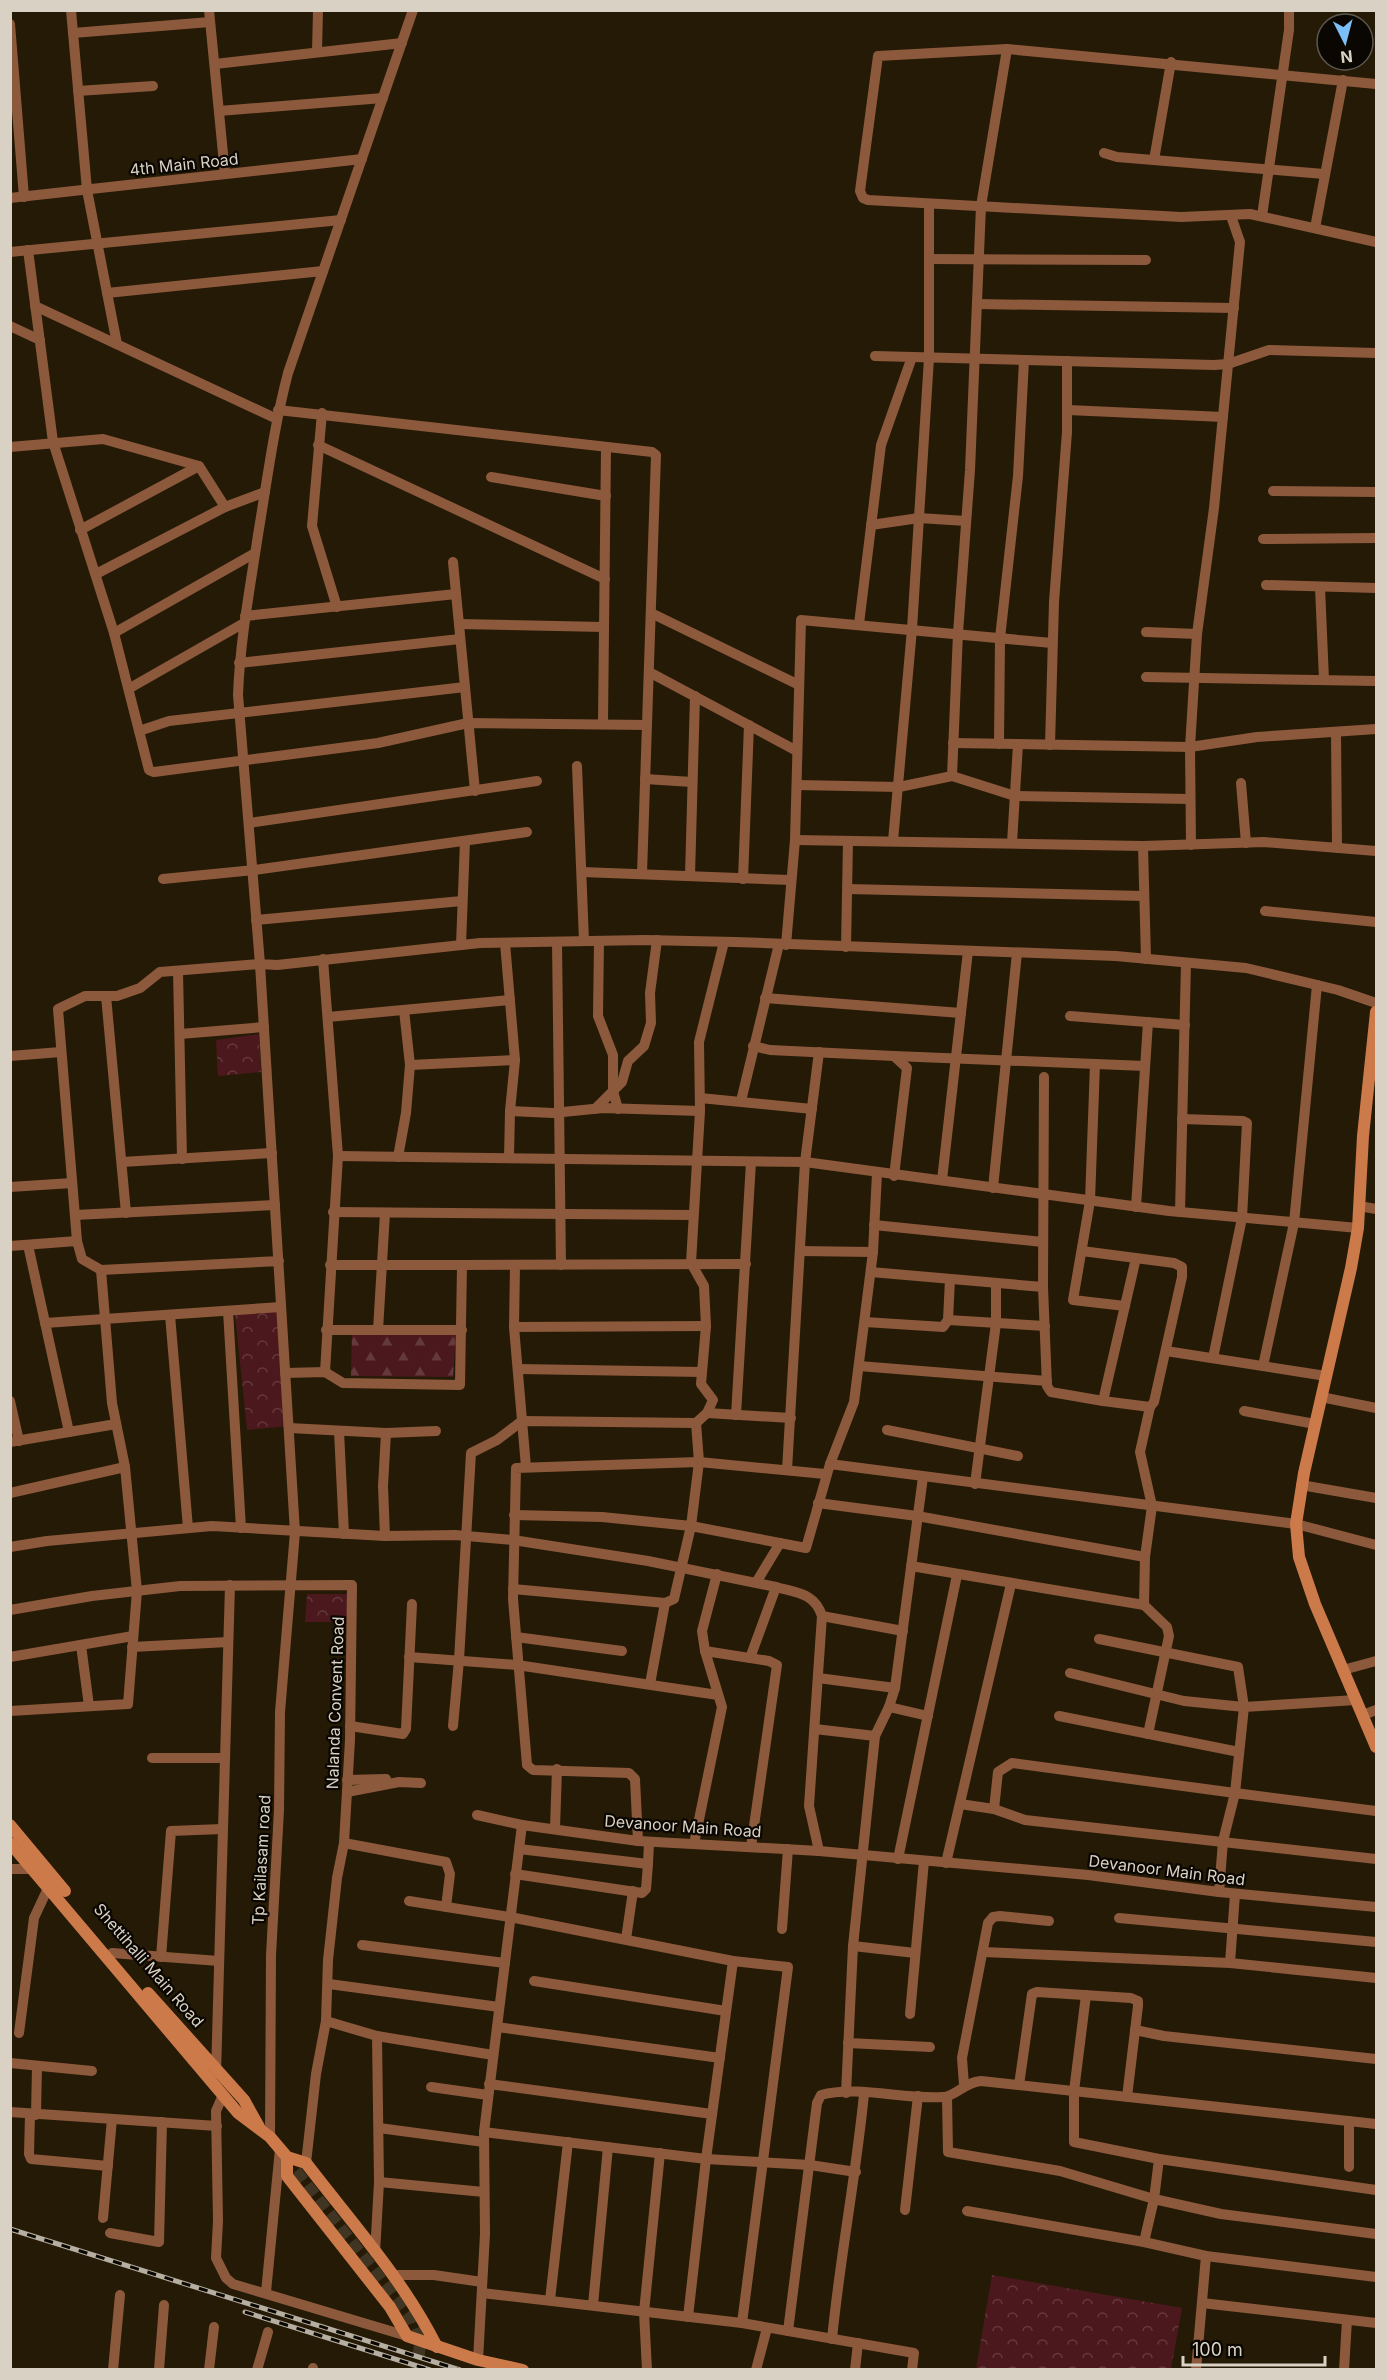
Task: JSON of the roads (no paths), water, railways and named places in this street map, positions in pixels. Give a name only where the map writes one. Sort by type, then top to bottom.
[{"type":"main road","points":[[1377,1012],[1363,1136],[1358,1228],[1301,1485],[1296,1524],[1299,1557],[1315,1604],[1377,1747]]},
{"type":"main road","name":"Shettihalli Main Road","points":[[10,1825],[40,1869],[214,2075],[223,2095],[238,2113],[260,2128],[283,2153]]},
{"type":"main road","name":"Shettihalli Main Road","points":[[10,1843],[40,1869],[49,1886],[214,2075],[244,2100],[260,2128]]},
{"type":"main road","points":[[283,2153],[301,2167],[395,2275],[413,2301],[437,2347]]},
{"type":"main road","points":[[283,2153],[287,2176],[390,2307],[407,2336],[478,2360],[523,2370]]},
{"type":"street","points":[[71,10],[87,190],[117,344]]},
{"type":"street","points":[[317,52],[318,10]]},
{"type":"street","name":"Tp Kailasam road","points":[[270,2137],[271,1955],[279,1810],[280,1712],[295,1532],[254,870],[240,713],[239,663],[265,492],[288,372],[413,10]]},
{"type":"street","points":[[1262,216],[1289,30],[1289,10]]},
{"type":"street","points":[[73,33],[210,16],[225,174]]},
{"type":"street","points":[[10,24],[24,197]]},
{"type":"street","points":[[214,64],[402,43]]},
{"type":"street","points":[[952,776],[981,206],[1007,49]]},
{"type":"street","points":[[1377,84],[1171,62],[1007,49],[878,56],[860,191],[863,198],[868,200],[929,204],[1169,217],[1262,216],[1377,242]]},
{"type":"street","points":[[1155,160],[1171,62]]},
{"type":"street","points":[[1316,228],[1324,174],[1343,80]]},
{"type":"street","points":[[78,91],[153,86]]},
{"type":"street","points":[[219,111],[383,98]]},
{"type":"street","points":[[1104,153],[1155,160],[1324,174]]},
{"type":"street","name":"4th Main Road","points":[[10,198],[362,159]]},
{"type":"street","points":[[893,841],[912,629],[929,358],[929,204]]},
{"type":"street","points":[[1191,845],[1190,747],[1197,634],[1223,417],[1240,242],[1231,216]]},
{"type":"street","points":[[10,252],[341,220]]},
{"type":"street","points":[[28,250],[53,442],[130,688],[146,765],[154,772],[392,741],[446,726],[468,723],[603,722],[647,725]]},
{"type":"street","points":[[929,259],[1146,260]]},
{"type":"street","points":[[107,293],[323,271]]},
{"type":"street","points":[[977,304],[1234,308]]},
{"type":"street","points":[[35,306],[278,415],[322,413],[652,452],[658,460],[642,874]]},
{"type":"street","points":[[10,326],[40,340]]},
{"type":"street","points":[[875,356],[1228,364],[1269,350],[1377,353]]},
{"type":"street","points":[[859,624],[880,445],[912,357]]},
{"type":"street","points":[[999,744],[1000,638],[1018,476],[1024,360]]},
{"type":"street","points":[[1050,745],[1052,643],[1068,410],[1067,361]]},
{"type":"street","points":[[1068,410],[1223,417]]},
{"type":"street","points":[[322,413],[312,526],[337,607]]},
{"type":"street","points":[[10,447],[103,439],[199,466],[225,507]]},
{"type":"street","points":[[318,445],[605,579]]},
{"type":"street","points":[[603,722],[606,447]]},
{"type":"street","points":[[80,530],[199,466]]},
{"type":"street","points":[[491,477],[606,496]]},
{"type":"street","points":[[1273,491],[1377,492]]},
{"type":"street","points":[[96,574],[225,507],[265,492]]},
{"type":"street","points":[[871,525],[919,518],[966,521]]},
{"type":"street","points":[[1263,539],[1377,538]]},
{"type":"street","points":[[114,633],[255,553]]},
{"type":"street","points":[[453,562],[474,790]]},
{"type":"street","points":[[1266,585],[1377,588]]},
{"type":"street","points":[[1320,586],[1324,680]]},
{"type":"street","points":[[130,688],[245,620],[456,594]]},
{"type":"street","points":[[651,613],[799,685]]},
{"type":"street","points":[[741,1101],[765,998],[783,945],[795,840],[801,620],[1052,643]]},
{"type":"street","points":[[459,624],[604,627]]},
{"type":"street","points":[[1146,632],[1197,634]]},
{"type":"street","points":[[239,663],[460,639]]},
{"type":"street","points":[[649,672],[797,751]]},
{"type":"street","points":[[1146,677],[1377,681]]},
{"type":"street","points":[[139,731],[170,721],[465,687]]},
{"type":"street","points":[[690,876],[694,696]]},
{"type":"street","points":[[743,879],[749,725]]},
{"type":"street","points":[[953,743],[1190,747],[1257,737],[1377,729]]},
{"type":"street","points":[[1336,732],[1337,848]]},
{"type":"street","points":[[1012,843],[1018,744]]},
{"type":"street","points":[[577,766],[584,941]]},
{"type":"street","points":[[796,785],[899,787],[952,776],[1015,796],[1190,799]]},
{"type":"street","points":[[645,779],[692,782]]},
{"type":"street","points":[[249,824],[537,782]]},
{"type":"street","points":[[1241,783],[1246,843]]},
{"type":"street","points":[[163,879],[254,870],[527,832]]},
{"type":"street","points":[[795,840],[1143,846],[1246,843],[1377,851]]},
{"type":"street","points":[[461,945],[465,841]]},
{"type":"street","points":[[846,947],[848,841]]},
{"type":"street","points":[[1143,846],[1146,959]]},
{"type":"street","points":[[582,872],[791,880]]},
{"type":"street","points":[[848,889],[1144,896]]},
{"type":"street","points":[[256,920],[462,901]]},
{"type":"street","points":[[1265,911],[1377,922]]},
{"type":"street","points":[[595,1109],[622,1082],[628,1061],[644,1046],[651,1023],[650,993],[657,940]]},
{"type":"street","points":[[279,1261],[100,1270],[82,1259],[77,1241],[58,1008],[86,996],[117,996],[140,988],[160,972],[260,964],[277,965],[461,945],[657,940],[1146,959],[1246,968],[1317,985],[1377,1003]]},
{"type":"street","points":[[599,941],[598,1016],[613,1055],[613,1091],[618,1109]]},
{"type":"street","points":[[557,942],[561,1266]]},
{"type":"street","points":[[453,1726],[468,1536],[471,1453],[497,1440],[522,1421],[696,1423],[707,1413],[713,1400],[702,1384],[706,1326],[704,1286],[691,1263],[700,1112],[702,1028],[724,942]]},
{"type":"street","points":[[505,943],[515,1060],[510,1111],[509,1158]]},
{"type":"street","points":[[942,1180],[968,951]]},
{"type":"street","points":[[993,1188],[1017,953]]},
{"type":"street","points":[[323,959],[338,1156],[326,1330],[326,1372]]},
{"type":"street","points":[[1180,1212],[1186,963]]},
{"type":"street","points":[[178,971],[182,1159]]},
{"type":"street","points":[[1263,1366],[1294,1223],[1317,985]]},
{"type":"street","points":[[106,996],[126,1213]]},
{"type":"street","points":[[765,998],[961,1013]]},
{"type":"street","points":[[328,1017],[510,1000]]},
{"type":"street","points":[[398,1157],[406,1113],[410,1065],[404,1010]]},
{"type":"street","points":[[1070,1016],[1185,1025]]},
{"type":"street","points":[[1136,1207],[1148,1022]]},
{"type":"street","points":[[180,1034],[264,1027]]},
{"type":"street","points":[[753,1046],[894,1056],[1145,1066]]},
{"type":"street","points":[[10,1056],[61,1052]]},
{"type":"street","points":[[788,1470],[805,1162],[819,1052]]},
{"type":"street","points":[[613,1055],[628,1061]]},
{"type":"street","points":[[894,1056],[907,1068],[894,1176]]},
{"type":"street","points":[[410,1065],[515,1060]]},
{"type":"street","points":[[1095,1064],[1090,1201],[1072,1300],[1125,1306]]},
{"type":"street","points":[[1044,1077],[1043,1287],[1048,1390],[1103,1401],[1150,1407]]},
{"type":"street","points":[[700,1098],[812,1109]]},
{"type":"street","points":[[510,1111],[559,1112],[618,1109],[700,1112]]},
{"type":"street","points":[[1182,1119],[1247,1123],[1242,1218],[1213,1358]]},
{"type":"street","points":[[122,1162],[272,1154]]},
{"type":"street","points":[[338,1156],[805,1162],[894,1176],[942,1180],[1136,1207],[1358,1228]]},
{"type":"street","points":[[736,1415],[751,1161]]},
{"type":"street","points":[[514,1515],[602,1517],[691,1526],[806,1548],[825,1474],[854,1402],[871,1272],[877,1173]]},
{"type":"street","points":[[10,1187],[72,1183]]},
{"type":"street","points":[[75,1215],[275,1205]]},
{"type":"street","points":[[1359,1206],[1377,1209]]},
{"type":"street","points":[[333,1212],[693,1215]]},
{"type":"street","points":[[378,1330],[385,1213]]},
{"type":"street","points":[[874,1225],[1043,1242]]},
{"type":"street","points":[[10,1246],[77,1241]]},
{"type":"street","points":[[28,1245],[69,1432]]},
{"type":"street","points":[[800,1251],[873,1252]]},
{"type":"street","points":[[1082,1251],[1174,1263],[1182,1268],[1166,1351],[1140,1452],[1152,1506],[1145,1557],[1144,1605]]},
{"type":"street","points":[[1103,1401],[1136,1258]]},
{"type":"street","points":[[330,1265],[746,1264]]},
{"type":"street","points":[[285,1373],[326,1372],[344,1383],[460,1385],[462,1265]]},
{"type":"street","points":[[515,1266],[514,1327],[526,1467]]},
{"type":"street","points":[[10,1711],[129,1704],[137,1591],[125,1467],[112,1403],[100,1270]]},
{"type":"street","points":[[871,1272],[1043,1287]]},
{"type":"street","points":[[865,1322],[943,1327],[948,1320],[950,1279]]},
{"type":"street","points":[[975,1484],[996,1323],[996,1283]]},
{"type":"street","points":[[45,1323],[281,1307]]},
{"type":"street","points":[[228,1311],[241,1528]]},
{"type":"street","points":[[170,1314],[188,1528]]},
{"type":"street","points":[[948,1320],[1045,1326]]},
{"type":"street","points":[[514,1327],[706,1326]]},
{"type":"street","points":[[326,1330],[462,1330]]},
{"type":"street","points":[[1166,1351],[1326,1376]]},
{"type":"street","points":[[859,1366],[1047,1381]]},
{"type":"street","points":[[518,1369],[702,1372]]},
{"type":"street","points":[[1321,1397],[1377,1408]]},
{"type":"street","points":[[10,1401],[15,1441],[116,1424]]},
{"type":"street","points":[[1244,1412],[1315,1424]]},
{"type":"street","points":[[707,1413],[791,1419]]},
{"type":"street","points":[[513,1589],[665,1604],[674,1599],[691,1526],[699,1462],[696,1423]]},
{"type":"street","points":[[289,1428],[386,1433],[436,1431]]},
{"type":"street","points":[[887,1430],[1018,1456]]},
{"type":"street","points":[[339,1431],[344,1534]]},
{"type":"street","points":[[386,1433],[383,1486],[386,1536]]},
{"type":"street","points":[[515,1874],[645,1892],[648,1864],[635,1779],[629,1773],[533,1770],[526,1765],[513,1589],[516,1468],[699,1462],[825,1474]]},
{"type":"street","points":[[830,1464],[1296,1524],[1377,1545]]},
{"type":"street","points":[[10,1493],[125,1467]]},
{"type":"street","points":[[846,2093],[853,1946],[875,1736],[895,1688],[923,1477]]},
{"type":"street","points":[[1301,1485],[1377,1498]]},
{"type":"street","points":[[818,1503],[917,1516],[1145,1557]]},
{"type":"street","points":[[10,1548],[47,1541],[188,1528],[241,1528],[386,1536],[468,1536],[513,1540],[757,1581],[811,1598],[818,1603],[822,1616],[809,1806],[819,1851]]},
{"type":"street","points":[[757,1581],[780,1543]]},
{"type":"street","points":[[911,1566],[1144,1605],[1169,1632],[1148,1734]]},
{"type":"street","points":[[694,1844],[722,1707],[705,1651],[702,1631],[717,1574]]},
{"type":"street","points":[[898,1859],[957,1575]]},
{"type":"street","points":[[946,1863],[1011,1584]]},
{"type":"street","points":[[214,2075],[230,1585]]},
{"type":"street","name":"Nalanda Convent Road","points":[[10,1610],[180,1586],[352,1585],[354,1605],[344,1843],[337,1878],[328,1960],[326,2021],[301,2167]]},
{"type":"street","points":[[750,1658],[776,1587]]},
{"type":"street","points":[[350,1726],[403,1734],[406,1729],[412,1604]]},
{"type":"street","points":[[650,1684],[665,1604]]},
{"type":"street","points":[[822,1616],[903,1631]]},
{"type":"street","points":[[516,1637],[622,1651]]},
{"type":"street","points":[[1099,1639],[1238,1666],[1244,1707],[1235,1793],[1223,1841],[1219,1893]]},
{"type":"street","points":[[10,1657],[81,1645],[133,1641],[228,1642]]},
{"type":"street","points":[[81,1645],[89,1706]]},
{"type":"street","points":[[705,1651],[777,1665],[751,1847]]},
{"type":"street","points":[[409,1657],[517,1665],[718,1695]]},
{"type":"street","points":[[1343,1670],[1377,1661]]},
{"type":"street","points":[[1070,1673],[1157,1696],[1244,1707],[1356,1700]]},
{"type":"street","points":[[818,1678],[895,1688]]},
{"type":"street","points":[[889,1707],[928,1716]]},
{"type":"street","points":[[1363,1715],[1377,1710]]},
{"type":"street","points":[[1059,1716],[1239,1752]]},
{"type":"street","points":[[815,1729],[875,1736]]},
{"type":"street","points":[[152,1758],[224,1758]]},
{"type":"street","points":[[994,1809],[998,1772],[1004,1766],[1020,1763],[1377,1811]]},
{"type":"street","points":[[555,1828],[556,1769]]},
{"type":"street","points":[[347,1780],[396,1779]]},
{"type":"street","points":[[347,1792],[399,1782],[421,1784]]},
{"type":"street","points":[[960,1804],[994,1809],[1025,1820],[1223,1841],[1329,1856],[1377,1859]]},
{"type":"street","name":"Devanoor Main Road","points":[[477,1815],[522,1825],[643,1841],[819,1851],[1088,1875],[1219,1893],[1377,1907]]},
{"type":"street","points":[[478,2360],[482,2287],[484,2137],[522,1825]]},
{"type":"street","points":[[161,1957],[171,1831],[222,1829]]},
{"type":"street","points":[[344,1843],[446,1862],[450,1874],[446,1907]]},
{"type":"street","points":[[519,1849],[648,1864]]},
{"type":"street","points":[[782,1929],[788,1849]]},
{"type":"street","points":[[910,2014],[924,1861]]},
{"type":"street","points":[[10,1869],[40,1869]]},
{"type":"street","points":[[20,2033],[34,1918],[49,1886]]},
{"type":"street","points":[[626,1939],[633,1891]]},
{"type":"street","points":[[1230,1964],[1235,1894]]},
{"type":"street","points":[[408,1901],[510,1917],[733,1961],[788,1967],[742,2324]]},
{"type":"street","points":[[964,2085],[962,2058],[988,1923],[993,1917],[1049,1921]]},
{"type":"street","points":[[1119,1918],[1377,1942]]},
{"type":"street","points":[[362,1945],[505,1963]]},
{"type":"street","points":[[853,1946],[915,1953]]},
{"type":"street","points":[[983,1952],[1230,1964],[1377,1978]]},
{"type":"street","points":[[112,1953],[219,1961]]},
{"type":"street","points":[[688,2317],[706,2159],[733,1961]]},
{"type":"street","points":[[534,1981],[726,2011]]},
{"type":"street","points":[[329,1984],[499,2007]]},
{"type":"street","points":[[1019,2085],[1032,1994],[1037,1992],[1086,1995],[1138,2001],[1127,2097]]},
{"type":"street","points":[[1086,1995],[1074,2091],[1074,2142],[1159,2158],[1377,2190]]},
{"type":"street","points":[[326,2021],[377,2036],[493,2055]]},
{"type":"street","points":[[497,2027],[720,2058]]},
{"type":"street","points":[[1135,2030],[1164,2036],[1377,2059]]},
{"type":"street","points":[[375,2253],[379,2182],[377,2036]]},
{"type":"street","points":[[848,2043],[930,2047]]},
{"type":"street","points":[[10,2063],[93,2071]]},
{"type":"street","points":[[37,2066],[29,2154],[31,2159],[108,2166]]},
{"type":"street","points":[[788,2331],[817,2103],[821,2095],[846,2093],[947,2097],[964,2085],[981,2081],[1377,2124]]},
{"type":"street","points":[[431,2086],[712,2114]]},
{"type":"street","points":[[832,2339],[838,2278],[856,2172],[864,2094]]},
{"type":"street","points":[[223,2095],[216,2111],[216,2258],[231,2282],[407,2336]]},
{"type":"street","points":[[905,2210],[918,2096]]},
{"type":"street","points":[[947,2097],[946,2147],[948,2152],[1060,2171],[1154,2199],[1221,2214],[1377,2234]]},
{"type":"street","points":[[10,2112],[217,2126]]},
{"type":"street","points":[[103,2218],[112,2119]]},
{"type":"street","points":[[1349,2121],[1349,2167]]},
{"type":"street","points":[[110,2233],[159,2242],[162,2122]]},
{"type":"street","points":[[379,2128],[568,2142],[706,2159],[810,2165],[856,2172]]},
{"type":"street","points":[[550,2300],[568,2142]]},
{"type":"street","points":[[593,2305],[608,2147]]},
{"type":"street","points":[[266,2292],[283,2153]]},
{"type":"street","points":[[647,2370],[644,2312],[660,2153]]},
{"type":"street","points":[[1144,2242],[1154,2199],[1159,2158]]},
{"type":"street","points":[[379,2182],[484,2192]]},
{"type":"street","points":[[967,2211],[1144,2242],[1206,2256],[1377,2277]]},
{"type":"street","points":[[1196,2370],[1206,2256]]},
{"type":"street","points":[[395,2275],[434,2275],[550,2300],[742,2324],[914,2353],[912,2370]]},
{"type":"street","points":[[113,2370],[120,2295]]},
{"type":"street","points":[[1202,2303],[1377,2323]]},
{"type":"street","points":[[159,2370],[164,2305]]},
{"type":"street","points":[[1344,2370],[1347,2320]]},
{"type":"street","points":[[209,2370],[214,2327]]},
{"type":"street","points":[[756,2370],[767,2328]]},
{"type":"street","points":[[257,2370],[268,2332]]},
{"type":"street","points":[[855,2370],[858,2343]]},
{"type":"tunnel","points":[[296,2171],[409,2315],[420,2344],[417,2370]]},
{"type":"railway","points":[[10,2229],[460,2370]]},
{"type":"railway","points":[[245,2312],[430,2370]]}]
